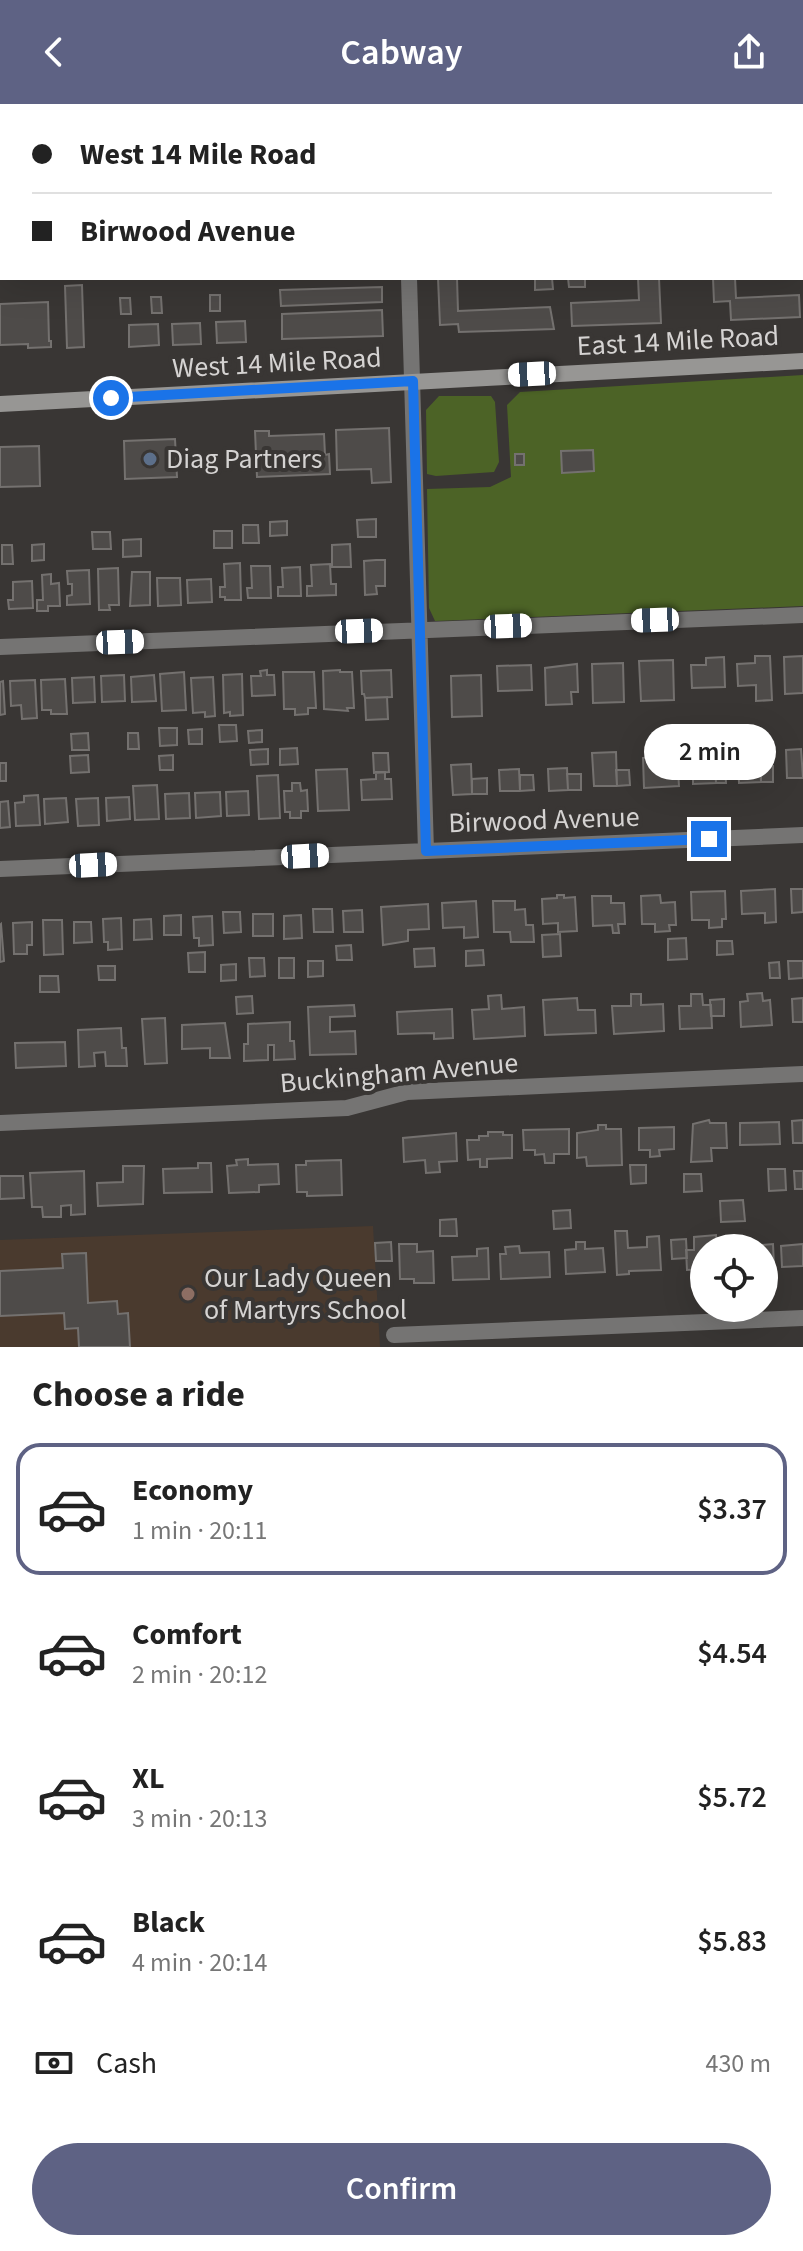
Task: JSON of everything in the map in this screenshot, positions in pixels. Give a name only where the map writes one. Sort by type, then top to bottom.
[{"type":"main road","name":"East 14 Mile Road","points":[[413,381],[803,361]]},
{"type":"main road","name":"West 14 Mile Road","points":[[0,404],[413,381]]},
{"type":"street","points":[[409,280],[426,851]]},
{"type":"street","points":[[0,647],[803,615]]},
{"type":"street","name":"Birwood Avenue","points":[[0,869],[803,835]]},
{"type":"street","name":"Buckingham Avenue","points":[[0,1123],[347,1108],[407,1092],[803,1074]]},
{"type":"street","points":[[394,1335],[803,1318]]},
{"type":"shaded area","name":"Our Lady Queen of Martyrs School","points":[[373,1226],[380,1347],[0,1347],[0,1240]]},
{"type":"green space","points":[[803,375],[803,606],[435,621],[429,608],[427,489],[490,487],[511,477],[507,405],[520,392]]},
{"type":"green space","points":[[439,396],[491,396],[495,402],[499,462],[494,472],[427,474],[426,410]]},
{"type":"building","points":[[438,280],[457,280],[458,311],[550,307],[554,329],[459,332],[458,324],[440,325]]},
{"type":"building","points":[[535,280],[552,280],[553,289],[535,290]]},
{"type":"building","points":[[568,280],[585,280],[585,287],[569,287]]},
{"type":"building","points":[[638,280],[659,280],[661,323],[572,326],[571,303],[639,300]]},
{"type":"building","points":[[713,280],[735,280],[736,298],[799,295],[800,317],[731,320],[730,301],[714,302]]},
{"type":"building","points":[[82,285],[84,347],[67,348],[65,286]]},
{"type":"building","points":[[382,287],[382,302],[281,306],[280,290]]},
{"type":"building","points":[[210,295],[220,295],[220,311],[210,311]]},
{"type":"building","points":[[151,297],[161,297],[162,313],[152,313]]},
{"type":"building","points":[[120,298],[130,298],[131,314],[121,314]]},
{"type":"building","points":[[48,302],[51,347],[0,345],[0,304]]},
{"type":"building","points":[[382,310],[383,336],[282,339],[282,314]]},
{"type":"building","points":[[245,321],[246,342],[217,343],[216,322]]},
{"type":"building","points":[[200,323],[201,344],[173,345],[172,324]]},
{"type":"building","points":[[158,324],[159,345],[129,347],[129,325]]},
{"type":"building","points":[[389,428],[391,482],[372,483],[371,469],[337,470],[336,430]]},
{"type":"building","points":[[255,431],[269,431],[269,436],[324,434],[330,474],[257,477]]},
{"type":"building","name":"Diag Partners","points":[[175,439],[177,477],[125,479],[124,441]]},
{"type":"building","points":[[39,446],[40,486],[0,487],[0,447]]},
{"type":"building","points":[[593,450],[594,471],[562,473],[561,451]]},
{"type":"building","points":[[515,454],[524,454],[524,465],[515,465]]},
{"type":"building","points":[[376,519],[376,537],[358,537],[357,520]]},
{"type":"building","points":[[287,521],[287,535],[270,536],[270,522]]},
{"type":"building","points":[[243,525],[258,525],[259,543],[243,543]]},
{"type":"building","points":[[214,531],[232,531],[232,548],[214,548]]},
{"type":"building","points":[[92,532],[110,532],[111,549],[93,549]]},
{"type":"building","points":[[141,539],[141,556],[123,557],[123,540]]},
{"type":"building","points":[[44,544],[44,560],[32,561],[32,545]]},
{"type":"building","points":[[350,544],[351,567],[332,567],[332,545]]},
{"type":"building","points":[[2,545],[12,545],[13,564],[2,564]]},
{"type":"building","points":[[385,560],[385,586],[376,586],[377,594],[365,595],[364,561]]},
{"type":"building","points":[[240,563],[241,600],[225,600],[225,597],[220,597],[220,587],[225,587],[224,564]]},
{"type":"building","points":[[330,564],[331,584],[336,584],[336,595],[307,596],[307,586],[312,586],[311,565]]},
{"type":"building","points":[[251,566],[270,566],[271,598],[248,598],[247,588],[252,588]]},
{"type":"building","points":[[300,567],[301,596],[278,596],[278,587],[283,587],[282,568]]},
{"type":"building","points":[[118,568],[119,605],[109,605],[110,610],[99,610],[98,569]]},
{"type":"building","points":[[89,570],[90,604],[67,605],[67,596],[72,595],[72,584],[68,584],[67,571]]},
{"type":"building","points":[[132,572],[150,572],[150,605],[130,606]]},
{"type":"building","points":[[51,574],[51,584],[59,583],[60,606],[48,606],[48,611],[37,611],[37,600],[43,600],[42,575]]},
{"type":"building","points":[[157,578],[180,578],[181,605],[158,606]]},
{"type":"building","points":[[211,579],[212,602],[188,603],[187,580]]},
{"type":"building","points":[[32,581],[33,608],[9,609],[8,600],[13,600],[13,582]]},
{"type":"building","points":[[755,656],[770,656],[772,700],[756,701],[756,685],[738,686],[737,664],[755,663]]},
{"type":"building","points":[[803,656],[803,693],[785,694],[784,657]]},
{"type":"building","points":[[724,657],[725,687],[692,688],[691,665],[706,665],[706,658]]},
{"type":"building","points":[[673,660],[674,700],[641,701],[639,661]]},
{"type":"building","points":[[623,663],[624,702],[593,703],[592,664]]},
{"type":"building","points":[[577,664],[578,692],[571,692],[572,704],[546,705],[545,668]]},
{"type":"building","points":[[531,665],[532,690],[498,691],[497,666]]},
{"type":"building","points":[[267,670],[267,675],[274,675],[275,695],[252,696],[251,676],[261,676],[260,671]]},
{"type":"building","points":[[391,670],[392,697],[365,698],[361,671]]},
{"type":"building","points":[[323,671],[352,672],[354,708],[347,708],[348,711],[324,709]]},
{"type":"building","points":[[184,672],[186,710],[162,711],[160,674]]},
{"type":"building","points":[[283,672],[314,672],[316,708],[308,708],[308,714],[295,715],[295,709],[284,709]]},
{"type":"building","points":[[242,674],[243,715],[230,716],[230,712],[224,713],[223,675]]},
{"type":"building","points":[[124,675],[125,701],[102,702],[101,676]]},
{"type":"building","points":[[154,675],[156,701],[132,702],[131,677]]},
{"type":"building","points":[[481,675],[482,716],[452,717],[451,676]]},
{"type":"building","points":[[94,677],[95,702],[73,703],[72,678]]},
{"type":"building","points":[[213,677],[215,716],[205,717],[205,712],[193,713],[191,678]]},
{"type":"building","points":[[65,679],[67,714],[51,714],[51,710],[42,710],[41,680]]},
{"type":"building","points":[[35,680],[37,718],[22,719],[21,705],[11,706],[10,681]]},
{"type":"building","points":[[3,681],[5,714],[0,715],[0,682]]},
{"type":"building","points":[[387,697],[388,719],[366,720],[365,698]]},
{"type":"building","points":[[219,725],[236,725],[237,741],[220,742]]},
{"type":"building","points":[[159,728],[177,728],[177,745],[160,746]]},
{"type":"building","points":[[202,729],[202,744],[189,744],[188,730]]},
{"type":"building","points":[[262,730],[262,742],[249,743],[248,731]]},
{"type":"building","points":[[88,733],[89,750],[72,750],[71,734]]},
{"type":"building","points":[[128,733],[138,733],[139,749],[128,749]]},
{"type":"building","points":[[297,748],[298,764],[280,765],[280,749]]},
{"type":"building","points":[[268,749],[268,764],[251,765],[250,750]]},
{"type":"building","points":[[801,749],[803,778],[787,778],[786,750]]},
{"type":"building","points":[[616,752],[617,786],[594,786],[592,753]]},
{"type":"building","points":[[373,753],[388,753],[389,772],[374,773]]},
{"type":"building","points":[[88,755],[89,772],[71,773],[70,756]]},
{"type":"building","points":[[173,755],[173,770],[160,770],[159,756]]},
{"type":"building","points":[[672,757],[673,770],[678,770],[679,786],[644,788],[643,758]]},
{"type":"building","points":[[715,760],[716,783],[693,784],[693,761]]},
{"type":"building","points":[[738,762],[760,762],[761,782],[739,783]]},
{"type":"building","points":[[0,763],[6,763],[6,781],[0,781]]},
{"type":"building","points":[[471,764],[472,794],[453,795],[451,765]]},
{"type":"building","points":[[773,766],[773,782],[761,782],[761,767]]},
{"type":"building","points":[[715,767],[725,767],[726,783],[716,783]]},
{"type":"building","points":[[567,768],[568,790],[549,791],[548,769]]},
{"type":"building","points":[[347,769],[349,810],[318,811],[316,770]]},
{"type":"building","points":[[519,769],[520,791],[500,791],[499,770]]},
{"type":"building","points":[[616,770],[629,770],[630,785],[617,786]]},
{"type":"building","points":[[376,772],[385,772],[385,779],[391,779],[392,799],[362,800],[361,780],[376,779]]},
{"type":"building","points":[[567,774],[581,774],[581,790],[568,790]]},
{"type":"building","points":[[278,775],[280,818],[259,819],[257,776]]},
{"type":"building","points":[[520,775],[533,775],[534,790],[520,791]]},
{"type":"building","points":[[487,778],[487,794],[472,794],[472,779]]},
{"type":"building","points":[[292,783],[300,783],[301,791],[307,790],[308,811],[301,811],[301,818],[290,818],[290,812],[285,812],[284,791],[292,791]]},
{"type":"building","points":[[157,785],[159,819],[135,820],[133,786]]},
{"type":"building","points":[[248,791],[249,815],[227,816],[226,792]]},
{"type":"building","points":[[220,792],[221,816],[196,818],[195,793]]},
{"type":"building","points":[[189,793],[190,818],[166,819],[165,794]]},
{"type":"building","points":[[38,795],[40,825],[16,826],[15,803],[24,802],[24,796]]},
{"type":"building","points":[[129,797],[130,819],[107,821],[106,798]]},
{"type":"building","points":[[66,798],[68,822],[45,824],[44,799]]},
{"type":"building","points":[[98,798],[99,825],[78,826],[76,799]]},
{"type":"building","points":[[8,801],[10,827],[0,828],[0,802]]},
{"type":"building","points":[[775,889],[776,922],[765,923],[765,913],[742,914],[741,891]]},
{"type":"building","points":[[791,889],[803,889],[803,912],[792,913]]},
{"type":"building","points":[[725,891],[726,919],[722,919],[722,927],[709,928],[709,920],[692,920],[691,892]]},
{"type":"building","points":[[557,895],[575,897],[577,931],[558,932],[558,923],[543,924],[542,899],[557,898]]},
{"type":"building","points":[[660,895],[661,903],[675,902],[676,925],[669,925],[670,931],[655,932],[655,924],[642,924],[641,896]]},
{"type":"building","points":[[592,896],[611,896],[611,903],[624,903],[625,924],[618,924],[619,933],[613,933],[612,925],[593,926]]},
{"type":"building","points":[[476,901],[478,937],[464,938],[464,927],[443,928],[442,903]]},
{"type":"building","points":[[493,901],[515,901],[515,910],[525,909],[526,925],[533,925],[534,942],[511,942],[510,932],[494,932]]},
{"type":"building","points":[[428,904],[429,929],[408,930],[408,941],[383,945],[381,907]]},
{"type":"building","points":[[313,909],[332,909],[333,932],[314,932]]},
{"type":"building","points":[[362,910],[363,932],[344,932],[343,911]]},
{"type":"building","points":[[223,912],[240,912],[241,932],[224,933]]},
{"type":"building","points":[[253,914],[273,914],[273,936],[253,936]]},
{"type":"building","points":[[181,915],[181,935],[164,935],[164,916]]},
{"type":"building","points":[[301,915],[302,938],[284,939],[284,916]]},
{"type":"building","points":[[212,916],[213,945],[199,946],[199,938],[194,938],[193,917]]},
{"type":"building","points":[[121,918],[122,949],[108,950],[108,942],[104,942],[103,919]]},
{"type":"building","points":[[151,919],[152,939],[134,940],[134,920]]},
{"type":"building","points":[[43,920],[62,920],[63,954],[44,955]]},
{"type":"building","points":[[32,922],[32,945],[27,945],[27,954],[14,954],[13,923]]},
{"type":"building","points":[[74,922],[91,922],[92,942],[74,943]]},
{"type":"building","points":[[0,925],[4,961],[0,962]]},
{"type":"building","points":[[560,934],[561,956],[543,957],[542,935]]},
{"type":"building","points":[[686,938],[687,959],[668,960],[668,939]]},
{"type":"building","points":[[717,941],[732,941],[733,954],[717,955]]},
{"type":"building","points":[[351,945],[352,960],[337,960],[336,946]]},
{"type":"building","points":[[434,948],[435,966],[415,967],[414,949]]},
{"type":"building","points":[[483,950],[484,965],[466,966],[466,951]]},
{"type":"building","points":[[205,952],[205,972],[189,972],[188,953]]},
{"type":"building","points":[[249,958],[264,958],[265,976],[250,977]]},
{"type":"building","points":[[279,958],[294,958],[294,978],[279,978]]},
{"type":"building","points":[[308,961],[323,961],[323,976],[308,977]]},
{"type":"building","points":[[788,961],[803,961],[803,978],[789,979]]},
{"type":"building","points":[[779,962],[780,978],[770,978],[769,963]]},
{"type":"building","points":[[236,964],[236,980],[221,981],[221,965]]},
{"type":"building","points":[[98,966],[115,966],[115,980],[99,980]]},
{"type":"building","points":[[40,976],[58,976],[59,992],[40,992]]},
{"type":"building","points":[[762,993],[763,1001],[770,1000],[772,1025],[741,1027],[740,1002],[748,1001],[747,994]]},
{"type":"building","points":[[631,994],[641,994],[641,1005],[663,1004],[664,1031],[614,1034],[612,1006],[631,1006]]},
{"type":"building","points":[[691,994],[702,994],[703,1005],[711,1005],[712,1028],[680,1029],[679,1006],[691,1006]]},
{"type":"building","points":[[501,995],[502,1009],[524,1007],[525,1036],[474,1039],[472,1010],[489,1009],[488,996]]},
{"type":"building","points":[[252,996],[253,1013],[237,1014],[236,997]]},
{"type":"building","points":[[577,998],[578,1010],[595,1010],[596,1033],[545,1035],[543,1000]]},
{"type":"building","points":[[803,998],[803,1022],[793,1022],[792,999]]},
{"type":"building","points":[[724,999],[724,1016],[711,1016],[710,1000]]},
{"type":"building","points":[[354,1005],[355,1016],[330,1017],[330,1032],[355,1031],[356,1054],[310,1055],[308,1007]]},
{"type":"building","points":[[452,1009],[453,1038],[434,1039],[434,1033],[398,1034],[397,1012]]},
{"type":"building","points":[[165,1018],[167,1063],[145,1064],[142,1019]]},
{"type":"building","points":[[290,1022],[290,1041],[294,1041],[295,1059],[274,1060],[274,1045],[268,1045],[268,1060],[244,1061],[248,1024]]},
{"type":"building","points":[[225,1023],[230,1058],[210,1058],[210,1048],[182,1049],[182,1025]]},
{"type":"building","points":[[121,1028],[127,1066],[106,1066],[105,1052],[94,1053],[95,1066],[79,1067],[78,1030]]},
{"type":"building","points":[[65,1042],[66,1066],[16,1068],[15,1043]]},
{"type":"building","points":[[709,1120],[710,1123],[726,1123],[727,1148],[711,1148],[712,1161],[691,1162],[693,1124]]},
{"type":"building","points":[[803,1120],[803,1143],[793,1143],[792,1121]]},
{"type":"building","points":[[779,1122],[780,1144],[740,1145],[740,1123]]},
{"type":"building","points":[[598,1125],[606,1125],[606,1129],[621,1129],[622,1165],[587,1166],[586,1157],[577,1158],[577,1133],[598,1130]]},
{"type":"building","points":[[674,1127],[674,1149],[659,1150],[660,1156],[650,1157],[650,1150],[639,1150],[639,1128]]},
{"type":"building","points":[[569,1129],[569,1154],[554,1154],[554,1163],[545,1163],[544,1154],[535,1155],[535,1150],[524,1150],[523,1130]]},
{"type":"building","points":[[488,1132],[512,1135],[512,1158],[487,1159],[487,1167],[480,1167],[480,1159],[468,1160],[467,1140],[479,1140],[479,1136],[488,1136]]},
{"type":"building","points":[[456,1133],[457,1161],[439,1162],[440,1172],[426,1173],[425,1160],[404,1162],[403,1138]]},
{"type":"building","points":[[248,1159],[248,1165],[278,1164],[279,1184],[259,1185],[259,1192],[229,1193],[227,1166],[237,1165],[236,1160]]},
{"type":"building","points":[[341,1160],[342,1195],[307,1196],[307,1192],[297,1192],[296,1165],[306,1165],[306,1161]]},
{"type":"building","points":[[198,1163],[211,1163],[212,1192],[164,1193],[163,1169],[198,1168]]},
{"type":"building","points":[[630,1165],[646,1165],[646,1183],[631,1184]]},
{"type":"building","points":[[123,1166],[144,1166],[143,1204],[98,1206],[97,1183],[123,1182]]},
{"type":"building","points":[[768,1169],[785,1169],[786,1190],[769,1191]]},
{"type":"building","points":[[84,1171],[85,1214],[71,1215],[71,1205],[61,1206],[61,1217],[43,1217],[42,1207],[32,1207],[30,1173]]},
{"type":"building","points":[[794,1171],[803,1171],[803,1189],[795,1189]]},
{"type":"building","points":[[684,1174],[701,1174],[702,1191],[684,1192]]},
{"type":"building","points":[[0,1176],[23,1176],[24,1198],[0,1199]]},
{"type":"building","points":[[743,1200],[745,1221],[721,1222],[720,1201]]},
{"type":"building","points":[[570,1210],[571,1228],[554,1229],[553,1211]]},
{"type":"building","points":[[456,1219],[457,1236],[440,1236],[440,1220]]},
{"type":"building","points":[[615,1231],[627,1231],[628,1248],[647,1247],[647,1237],[659,1236],[661,1270],[629,1271],[629,1274],[617,1275]]},
{"type":"building","points":[[686,1239],[687,1258],[672,1259],[671,1240]]},
{"type":"building","points":[[391,1242],[392,1261],[376,1261],[375,1243]]},
{"type":"building","points":[[576,1242],[585,1242],[585,1249],[603,1248],[605,1272],[566,1274],[565,1250],[576,1249]]},
{"type":"building","points":[[399,1244],[417,1244],[417,1252],[433,1251],[434,1283],[400,1279]]},
{"type":"building","points":[[803,1244],[803,1266],[782,1267],[781,1246]]},
{"type":"building","points":[[519,1246],[520,1253],[549,1252],[550,1277],[501,1279],[500,1254],[506,1254],[505,1247]]},
{"type":"building","points":[[488,1248],[489,1279],[453,1280],[452,1257],[477,1256],[477,1249]]},
{"type":"building","points":[[686,1250],[690,1250],[690,1270],[687,1270]]},
{"type":"building","points":[[86,1253],[88,1303],[117,1301],[118,1314],[128,1313],[130,1347],[79,1347],[78,1328],[65,1329],[64,1313],[0,1316],[0,1271],[63,1268],[62,1254]]},
{"type":"place","name":"Diag Partners","points":[[150,459]]},
{"type":"place","name":"Our Lady Queen of Martyrs School","points":[[188,1294]]},
{"type":"route","points":[[111,398],[413,381],[426,851],[709,839]]}]
